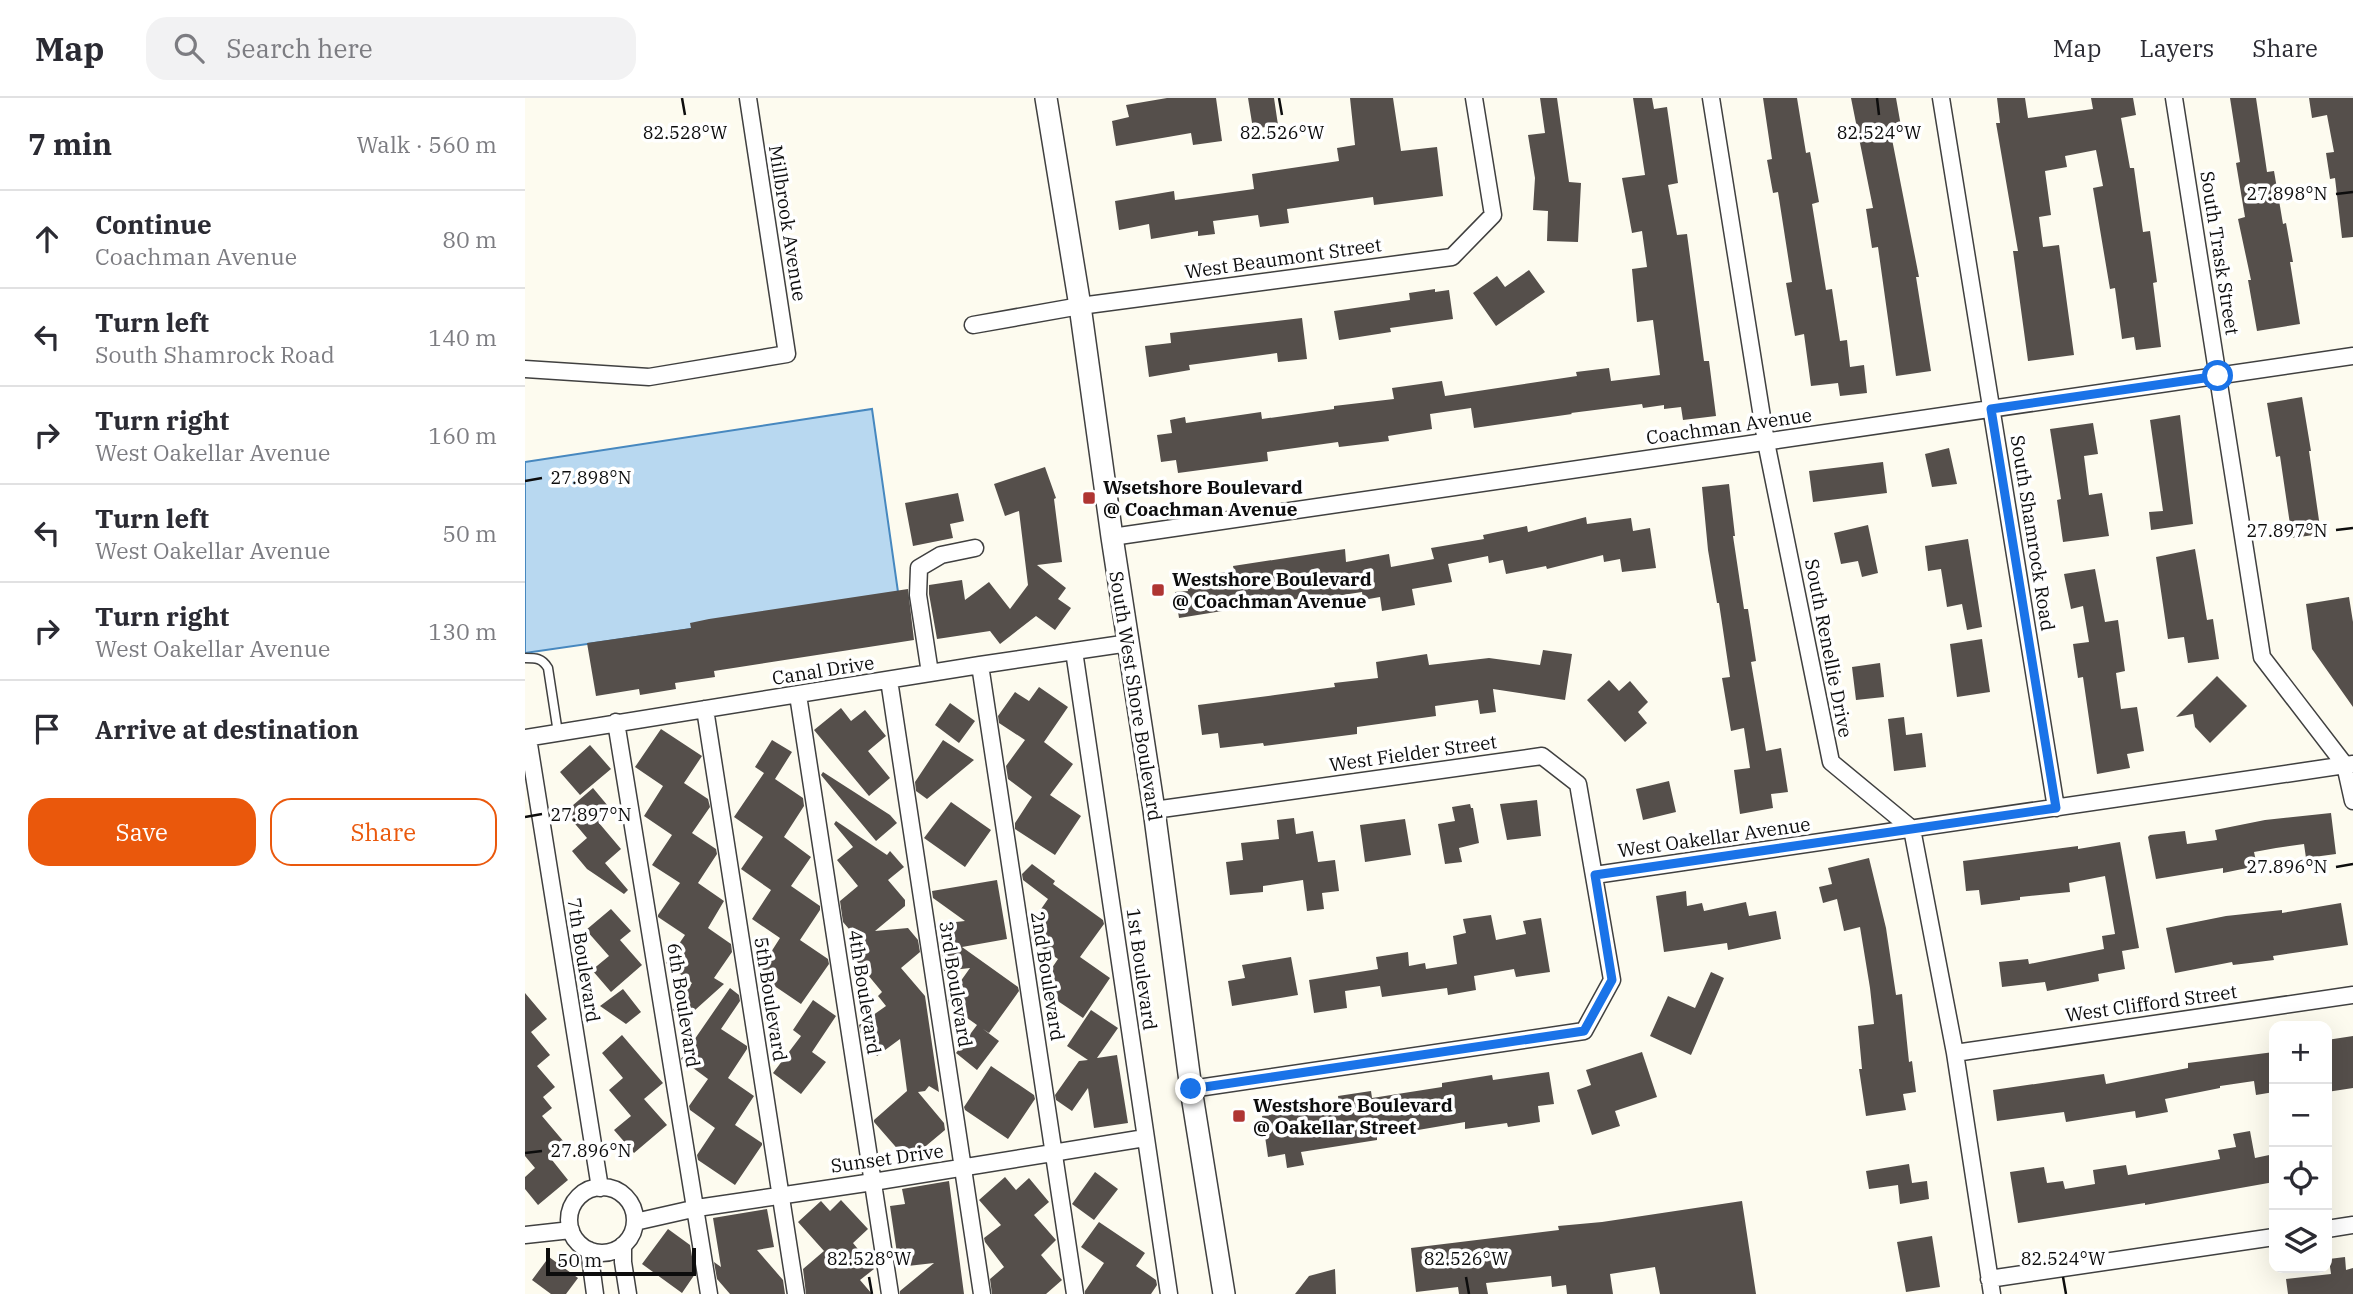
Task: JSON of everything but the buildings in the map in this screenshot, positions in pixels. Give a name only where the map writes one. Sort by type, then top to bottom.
[{"type":"street","name":"Millbrook Avenue","points":[[525,369],[649,377],[787,354],[748,98]]},
{"type":"street","name":"South West Shore Boulevard","points":[[1046,98],[1080,306],[1154,810],[1191,1089],[1224,1294]]},
{"type":"street","name":"West Beaumont Street","points":[[972,325],[1080,306],[1452,257],[1493,215],[1474,98]]},
{"type":"street","name":"South Renellie Drive","points":[[1711,98],[1766,442],[1831,762],[1912,829]]},
{"type":"street","name":"South Shamrock Road","points":[[1941,98],[2056,808]]},
{"type":"street","name":"South Trask Street","points":[[2174,98],[2262,657],[2349,765],[2353,801]]},
{"type":"street","name":"Coachman Avenue","points":[[1112,537],[2353,356]]},
{"type":"street","points":[[930,673],[918,595],[919,568],[941,555],[975,548]]},
{"type":"street","name":"Canal Drive","points":[[526,738],[1129,643]]},
{"type":"street","name":"1st Boulevard","points":[[1081,650],[1168,1294]]},
{"type":"street","name":"2nd Boulevard","points":[[980,665],[1075,1294]]},
{"type":"street","name":"3rd Boulevard","points":[[889,680],[982,1294]]},
{"type":"street","name":"4th Boulevard","points":[[798,695],[890,1294]]},
{"type":"street","name":"5th Boulevard","points":[[705,709],[796,1294]]},
{"type":"street","name":"6th Boulevard","points":[[616,722],[709,1294]]},
{"type":"street","name":"7th Boulevard","points":[[526,738],[600,1188]]},
{"type":"street","name":"West Fielder Street","points":[[1154,810],[1542,756],[1578,784],[1595,875]]},
{"type":"street","name":"West Oakellar Avenue","points":[[1191,1089],[1584,1031],[1612,980],[1595,875],[2349,765]]},
{"type":"street","points":[[1912,829],[1955,1053],[1991,1287],[2269,1238]]},
{"type":"street","name":"West Clifford Street","points":[[1955,1053],[2353,995]]},
{"type":"street","name":"Sunset Drive","points":[[635,1222],[697,1208],[1145,1139]]},
{"type":"street","points":[[600,1188],[615,1191],[628,1200],[635,1222],[633,1231],[623,1245],[606,1253],[589,1250],[575,1238],[571,1230],[570,1213],[577,1199],[584,1193],[600,1188]]},
{"type":"street","points":[[2332,1228],[2353,1225]]},
{"type":"street","points":[[525,1235],[571,1230]]},
{"type":"street","points":[[623,1245],[628,1294]]},
{"type":"street","points":[[589,1250],[595,1294]]},
{"type":"lane","points":[[525,658],[539,659],[548,668],[558,733]]},
{"type":"water","points":[[872,409],[899,599],[525,653],[525,462]]},
{"type":"place","name":"Wsetshore Boulevard @ Coachman Avenue","points":[[1089,498]]},
{"type":"place","name":"Westshore Boulevard @ Coachman Avenue","points":[[1158,590]]},
{"type":"place","name":"Westshore Boulevard @ Oakellar Street","points":[[1239,1116]]},
{"type":"route","points":[[1191,1089],[1584,1031],[1612,980],[1595,875],[2056,808],[1991,409],[2218,376]]}]
